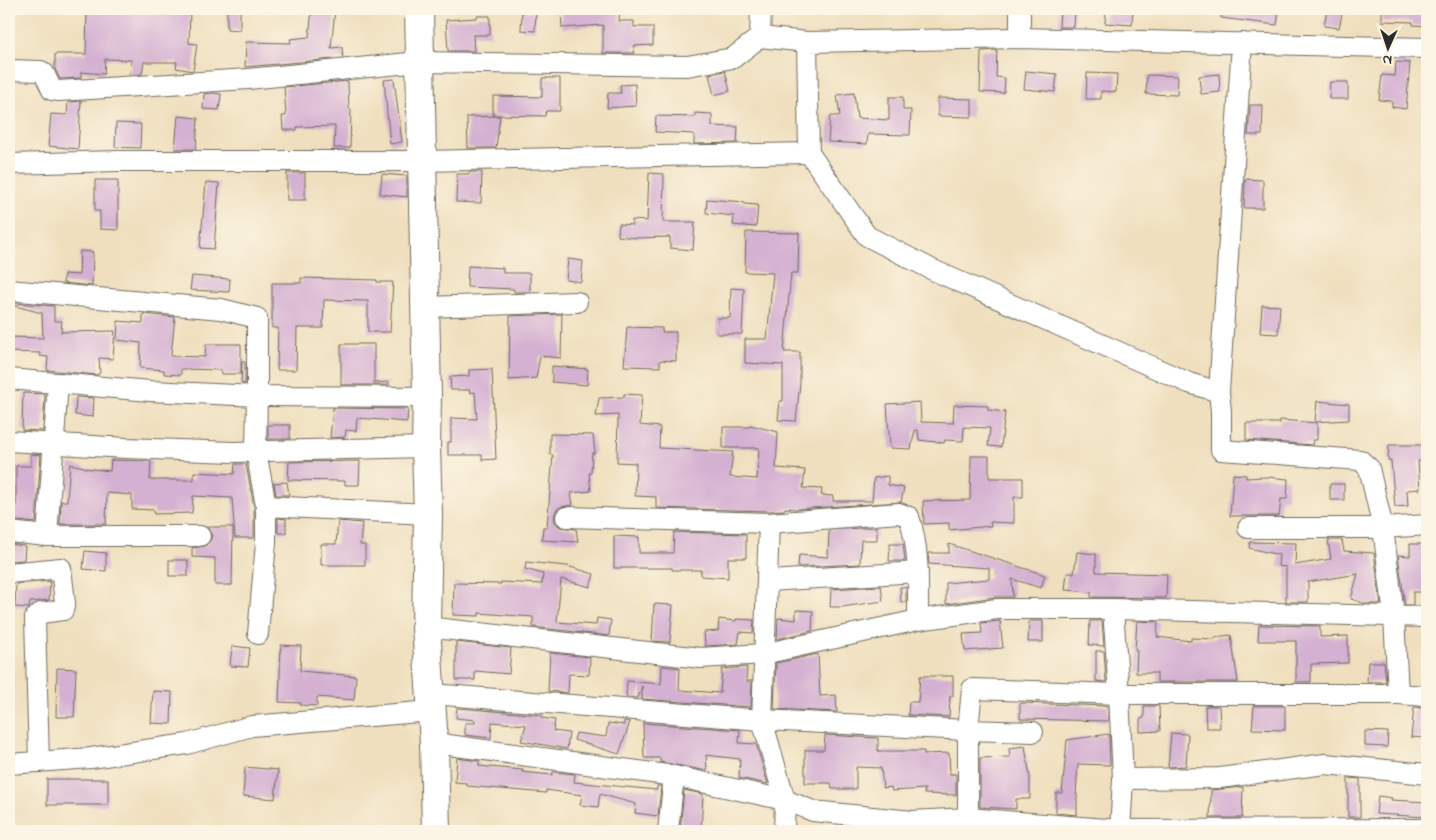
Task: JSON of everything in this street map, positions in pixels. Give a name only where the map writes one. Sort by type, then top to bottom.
[{"type":"street","points":[[419,9],[427,397],[428,514],[426,626],[434,743],[436,831]]},
{"type":"street","points":[[760,37],[761,9]]},
{"type":"street","points":[[1020,9],[1020,38]]},
{"type":"street","points":[[9,70],[41,71],[44,73],[52,90],[59,91],[248,79],[420,62],[687,66],[733,58],[760,37],[807,42],[1020,38],[1427,48]]},
{"type":"street","points":[[807,42],[809,153],[867,236],[933,270],[1189,383],[1219,392]]},
{"type":"street","points":[[1242,43],[1219,392],[1221,450],[1360,460],[1369,468],[1383,528],[1394,616],[1398,694]]},
{"type":"street","points":[[9,164],[118,161],[422,161],[809,153]]},
{"type":"street","points":[[9,290],[221,309],[257,318],[256,450],[266,506],[266,542],[258,634]]},
{"type":"street","points":[[425,308],[578,302]]},
{"type":"street","points":[[9,379],[150,391],[257,396],[427,397]]},
{"type":"street","points":[[47,536],[58,383]]},
{"type":"street","points":[[9,441],[233,452],[426,447]]},
{"type":"street","points":[[266,506],[428,514]]},
{"type":"street","points":[[566,517],[769,524],[899,513],[908,517],[915,536],[918,572],[918,620]]},
{"type":"street","points":[[769,524],[762,720],[785,800],[784,831]]},
{"type":"street","points":[[1248,528],[1383,528],[1427,525]]},
{"type":"street","points":[[9,532],[47,536],[200,536]]},
{"type":"street","points":[[9,573],[61,568],[65,603],[63,610],[41,613],[35,618],[39,762]]},
{"type":"street","points":[[768,581],[918,572]]},
{"type":"street","points":[[426,626],[701,658],[763,654],[918,620],[998,609],[1113,609],[1427,617]]},
{"type":"street","points":[[1113,609],[1123,779],[1120,831]]},
{"type":"street","points":[[968,818],[968,730],[972,689],[1119,694],[1398,694],[1427,696]]},
{"type":"street","points":[[9,764],[91,758],[187,744],[252,726],[431,702],[762,720],[1033,732]]},
{"type":"street","points":[[434,743],[674,776],[785,800],[813,811],[912,826],[968,818],[1120,831],[1427,829]]},
{"type":"street","points":[[1123,779],[1220,778],[1325,764],[1427,774]]},
{"type":"street","points":[[668,831],[674,776]]},
{"type":"building","points":[[87,9],[190,11],[189,43],[197,44],[193,71],[176,68],[177,62],[144,62],[142,74],[130,75],[131,60],[105,59],[104,74],[81,72],[81,78],[60,79],[55,69],[55,54],[86,54]]},
{"type":"building","points":[[227,9],[240,9],[240,30],[227,29]]},
{"type":"building","points":[[312,9],[335,10],[331,48],[342,47],[343,58],[245,67],[246,42],[291,43],[290,39],[309,37]]},
{"type":"building","points":[[561,9],[620,9],[619,21],[634,21],[634,27],[653,27],[653,45],[634,46],[634,53],[603,53],[603,25],[562,28]]},
{"type":"building","points":[[1060,9],[1075,9],[1074,27],[1059,27]]},
{"type":"building","points":[[1106,9],[1133,9],[1132,25],[1105,23]]},
{"type":"building","points":[[1222,9],[1279,9],[1277,25],[1221,18]]},
{"type":"building","points":[[1327,9],[1343,9],[1339,28],[1324,26]]},
{"type":"building","points":[[1382,9],[1427,9],[1427,26],[1413,25],[1413,22],[1382,21]]},
{"type":"building","points":[[522,12],[536,12],[535,31],[521,30]]},
{"type":"building","points":[[477,16],[490,16],[490,35],[473,35],[474,51],[448,51],[446,20],[477,18]]},
{"type":"building","points":[[997,50],[996,77],[1005,78],[1004,93],[980,92],[981,51]]},
{"type":"building","points":[[1396,62],[1410,63],[1406,109],[1392,107],[1392,101],[1379,100],[1382,75],[1395,76]]},
{"type":"building","points":[[725,71],[730,91],[714,95],[709,74]]},
{"type":"building","points":[[1026,71],[1057,74],[1055,92],[1024,89]]},
{"type":"building","points":[[1087,73],[1117,74],[1116,92],[1101,91],[1101,99],[1086,99]]},
{"type":"building","points":[[1219,74],[1220,92],[1201,94],[1199,76]]},
{"type":"building","points":[[1147,75],[1178,76],[1177,95],[1146,94]]},
{"type":"building","points":[[542,78],[560,78],[560,111],[546,111],[545,116],[493,115],[493,96],[542,97]]},
{"type":"building","points":[[394,79],[402,142],[390,144],[384,80]]},
{"type":"building","points":[[348,81],[349,109],[351,109],[350,148],[334,148],[335,126],[297,127],[297,130],[283,130],[282,116],[286,116],[284,87]]},
{"type":"building","points":[[1330,82],[1348,82],[1348,99],[1329,99]]},
{"type":"building","points":[[635,84],[636,106],[607,108],[608,93],[621,93],[620,85]]},
{"type":"building","points":[[854,93],[857,118],[889,120],[889,97],[903,97],[903,110],[911,110],[910,135],[868,134],[867,144],[828,142],[830,116],[840,116],[837,95]]},
{"type":"building","points":[[204,94],[221,94],[219,110],[203,109]]},
{"type":"building","points":[[938,98],[972,99],[972,117],[938,116]]},
{"type":"building","points":[[81,101],[78,149],[48,146],[51,114],[67,115],[68,102]]},
{"type":"building","points":[[1250,105],[1263,105],[1262,135],[1248,135]]},
{"type":"building","points":[[695,113],[712,114],[712,126],[738,127],[737,143],[694,144],[694,134],[655,132],[656,116],[695,117]]},
{"type":"building","points":[[178,116],[198,118],[196,149],[175,149]]},
{"type":"building","points":[[500,116],[496,148],[468,148],[467,117]]},
{"type":"building","points":[[116,123],[141,124],[140,148],[115,147]]},
{"type":"building","points":[[469,172],[482,172],[481,203],[456,202],[457,174],[469,174]]},
{"type":"building","points":[[287,173],[305,173],[305,200],[287,200]]},
{"type":"building","points":[[649,173],[664,174],[663,222],[695,222],[693,250],[670,248],[670,237],[636,238],[618,236],[619,224],[632,225],[632,220],[647,221]]},
{"type":"building","points":[[382,174],[407,176],[407,197],[380,194]]},
{"type":"building","points":[[1245,179],[1263,180],[1263,208],[1244,208]]},
{"type":"building","points":[[95,180],[118,180],[118,230],[100,229],[100,211],[95,211]]},
{"type":"building","points":[[206,182],[219,183],[214,249],[200,248]]},
{"type":"building","points":[[707,199],[758,205],[756,227],[733,225],[734,216],[706,213]]},
{"type":"building","points":[[746,232],[799,233],[798,273],[791,273],[784,352],[800,352],[800,383],[796,421],[778,420],[780,401],[783,401],[783,365],[745,363],[745,339],[767,339],[773,273],[745,272]]},
{"type":"building","points":[[80,251],[93,252],[92,286],[63,283],[64,274],[79,275]]},
{"type":"building","points":[[568,259],[583,261],[581,282],[566,280]]},
{"type":"building","points":[[468,266],[503,268],[503,273],[530,273],[530,292],[514,292],[514,289],[467,287]]},
{"type":"building","points":[[192,276],[230,279],[229,292],[190,290]]},
{"type":"building","points":[[301,278],[393,282],[390,332],[368,332],[368,301],[324,300],[323,328],[297,328],[296,370],[277,370],[278,328],[272,328],[272,283],[301,283]]},
{"type":"building","points":[[731,288],[744,289],[742,334],[717,334],[718,318],[730,318]]},
{"type":"building","points":[[16,303],[54,306],[54,321],[62,321],[61,332],[115,331],[113,359],[99,358],[100,373],[96,375],[47,370],[48,357],[40,356],[40,353],[9,352],[9,337],[43,338],[42,313],[15,306]]},
{"type":"building","points":[[1262,305],[1280,306],[1278,334],[1260,333]]},
{"type":"building","points":[[143,314],[175,317],[171,356],[205,357],[206,344],[241,344],[241,374],[221,374],[221,370],[181,369],[181,375],[164,374],[164,370],[140,368],[141,343],[117,340],[118,321],[143,323]]},
{"type":"building","points":[[562,314],[561,358],[540,356],[536,378],[509,380],[510,316]]},
{"type":"building","points":[[627,327],[662,328],[662,332],[676,332],[676,361],[660,360],[660,367],[624,366]]},
{"type":"building","points":[[341,344],[374,344],[374,383],[389,382],[389,385],[341,385]]},
{"type":"building","points":[[242,362],[245,362],[245,384],[241,383]]},
{"type":"building","points":[[552,366],[588,369],[587,385],[552,382]]},
{"type":"building","points":[[492,369],[496,459],[482,460],[482,455],[448,455],[448,442],[451,442],[451,418],[477,419],[475,392],[470,393],[470,390],[451,390],[450,377],[469,376],[469,370]]},
{"type":"building","points":[[23,393],[45,394],[43,431],[22,430]]},
{"type":"building","points":[[624,394],[642,395],[640,425],[660,427],[659,448],[733,452],[730,477],[757,479],[759,448],[723,448],[723,427],[749,427],[750,425],[778,432],[776,468],[805,470],[803,488],[822,489],[821,495],[833,496],[833,501],[872,501],[874,478],[888,476],[888,485],[904,488],[901,502],[796,509],[785,508],[784,510],[769,511],[656,508],[656,497],[635,496],[636,463],[617,462],[618,415],[596,416],[599,398],[624,397]]},
{"type":"building","points":[[76,397],[94,398],[93,417],[75,415]]},
{"type":"building","points":[[1317,401],[1349,404],[1349,420],[1315,422]]},
{"type":"building","points":[[920,402],[921,422],[953,423],[954,405],[988,406],[988,410],[1005,412],[1001,447],[988,446],[990,428],[964,427],[963,441],[945,440],[944,443],[919,440],[918,430],[915,430],[911,449],[890,448],[887,404]]},
{"type":"building","points":[[333,408],[408,409],[407,422],[357,418],[356,431],[346,430],[345,437],[330,438]]},
{"type":"building","points":[[1280,420],[1317,423],[1317,440],[1313,440],[1312,445],[1246,440],[1246,423],[1280,423]]},
{"type":"building","points":[[268,425],[290,425],[290,439],[268,439]]},
{"type":"building","points":[[550,434],[593,435],[595,453],[592,453],[591,473],[589,473],[591,491],[571,493],[573,505],[560,507],[556,510],[554,516],[555,522],[560,527],[576,529],[578,542],[542,540],[543,527],[547,527],[553,455],[550,455]]},
{"type":"building","points":[[1389,445],[1426,445],[1425,461],[1418,461],[1420,489],[1407,490],[1408,506],[1395,507],[1391,461],[1388,460]]},
{"type":"building","points":[[31,454],[41,455],[36,523],[9,520],[9,505],[16,505],[16,466],[31,466]]},
{"type":"building","points":[[971,456],[989,456],[989,478],[1023,478],[1023,497],[1014,497],[1014,523],[990,522],[991,526],[949,530],[949,523],[924,524],[923,501],[970,500]]},
{"type":"building","points":[[111,460],[151,461],[150,480],[194,480],[194,472],[234,474],[235,464],[246,464],[254,507],[254,538],[235,538],[232,498],[193,496],[192,513],[154,514],[154,510],[132,509],[132,495],[107,493],[106,524],[60,524],[61,501],[67,501],[70,464],[84,468],[110,471]]},
{"type":"building","points":[[360,461],[359,485],[345,485],[345,481],[288,480],[289,462]]},
{"type":"building","points":[[1233,474],[1246,475],[1246,478],[1288,479],[1287,499],[1281,499],[1279,516],[1230,516]]},
{"type":"building","points":[[287,482],[289,495],[276,495],[274,483]]},
{"type":"building","points":[[1330,484],[1344,484],[1344,500],[1330,500]]},
{"type":"building","points":[[278,518],[286,519],[286,533],[278,533]]},
{"type":"building","points":[[338,521],[362,523],[360,545],[365,545],[365,565],[321,565],[321,544],[336,544]]},
{"type":"building","points":[[207,527],[233,527],[232,585],[215,585],[215,558],[192,557],[192,548],[205,546],[210,541],[212,536]]},
{"type":"building","points":[[877,527],[877,540],[861,540],[860,564],[798,567],[799,555],[828,557],[829,530]]},
{"type":"building","points":[[674,532],[746,534],[746,558],[728,558],[728,578],[701,576],[701,570],[614,568],[614,536],[639,537],[639,553],[673,553]]},
{"type":"building","points":[[1328,540],[1342,540],[1344,551],[1374,553],[1381,604],[1366,604],[1351,599],[1358,574],[1308,582],[1308,602],[1286,602],[1286,567],[1278,566],[1279,555],[1249,548],[1250,542],[1296,543],[1295,565],[1331,559]]},
{"type":"building","points":[[9,544],[25,546],[24,560],[9,561]]},
{"type":"building","points":[[890,544],[903,544],[905,561],[889,561]]},
{"type":"building","points":[[949,544],[1045,575],[1041,588],[1012,579],[1013,597],[995,597],[946,604],[946,583],[989,579],[989,568],[929,564],[928,553],[949,553]]},
{"type":"building","points":[[1410,544],[1425,544],[1427,592],[1413,592],[1413,605],[1405,605],[1398,555],[1410,556]]},
{"type":"building","points":[[85,551],[106,553],[106,571],[83,569]]},
{"type":"building","points":[[1077,552],[1096,554],[1096,572],[1167,574],[1166,598],[1091,597],[1091,592],[1065,590],[1067,573],[1074,573]]},
{"type":"building","points":[[169,560],[188,560],[188,576],[169,576]]},
{"type":"building","points":[[526,562],[567,566],[594,574],[590,587],[561,579],[557,622],[596,625],[597,618],[611,620],[609,636],[533,627],[533,617],[479,613],[479,616],[453,615],[454,583],[501,584],[501,582],[542,584],[543,574],[525,569]]},
{"type":"building","points":[[50,581],[49,600],[30,602],[29,608],[15,607],[16,584]]},
{"type":"building","points":[[881,586],[883,601],[830,607],[831,589]]},
{"type":"building","points":[[900,587],[906,587],[906,602],[901,602]]},
{"type":"building","points":[[654,604],[673,605],[670,642],[652,641]]},
{"type":"building","points":[[796,610],[813,611],[812,631],[777,639],[778,618],[796,620]]},
{"type":"building","points":[[719,619],[736,621],[736,619],[754,620],[753,633],[740,632],[738,644],[705,646],[704,632],[718,631]]},
{"type":"building","points":[[1000,621],[1003,648],[965,651],[963,634],[982,633],[981,623]]},
{"type":"building","points":[[1029,621],[1043,621],[1043,642],[1028,642]]},
{"type":"building","points":[[1090,621],[1102,621],[1104,646],[1089,645]]},
{"type":"building","points":[[1137,621],[1158,622],[1157,637],[1191,641],[1191,638],[1215,639],[1215,637],[1231,635],[1238,682],[1157,682],[1157,673],[1136,673]]},
{"type":"building","points":[[1259,625],[1320,626],[1320,637],[1348,636],[1348,663],[1311,664],[1311,682],[1296,682],[1296,641],[1258,641]]},
{"type":"building","points":[[456,642],[511,648],[509,674],[475,671],[475,680],[456,680]]},
{"type":"building","points":[[281,645],[301,646],[300,671],[356,676],[354,700],[317,697],[317,706],[279,702]]},
{"type":"building","points":[[232,646],[250,648],[248,667],[230,666]]},
{"type":"building","points":[[1096,651],[1104,651],[1106,682],[1096,681]]},
{"type":"building","points":[[550,653],[590,657],[589,675],[569,674],[568,693],[548,691]]},
{"type":"building","points":[[818,654],[820,696],[836,695],[837,712],[774,709],[776,663]]},
{"type":"building","points":[[1368,662],[1384,662],[1386,682],[1367,682]]},
{"type":"building","points":[[662,666],[680,668],[679,690],[720,693],[722,669],[747,667],[746,681],[752,681],[751,707],[642,699],[642,686],[638,698],[626,697],[627,681],[661,684]]},
{"type":"building","points":[[57,668],[76,669],[74,717],[56,717]]},
{"type":"building","points":[[920,676],[953,676],[953,696],[950,696],[949,717],[908,715],[909,702],[918,702]]},
{"type":"building","points":[[153,691],[172,692],[171,724],[151,723]]},
{"type":"building","points":[[1020,703],[1108,706],[1108,721],[1020,719]]},
{"type":"building","points":[[1144,706],[1159,706],[1160,731],[1140,732],[1140,719],[1144,718]]},
{"type":"building","points":[[1205,706],[1219,706],[1220,728],[1206,728]]},
{"type":"building","points":[[1254,706],[1285,706],[1285,730],[1252,729]]},
{"type":"building","points":[[1414,707],[1426,708],[1424,738],[1411,737]]},
{"type":"building","points":[[457,708],[542,715],[542,718],[555,720],[553,731],[569,733],[567,749],[521,741],[526,725],[492,722],[491,738],[465,735],[465,723],[475,723],[475,720],[456,718]]},
{"type":"building","points":[[624,721],[630,722],[619,754],[574,740],[576,733],[606,737],[608,723],[624,725]]},
{"type":"building","points":[[643,723],[740,730],[739,743],[756,744],[768,784],[739,778],[740,759],[706,755],[707,771],[660,762],[660,758],[644,758]]},
{"type":"building","points":[[1365,731],[1388,732],[1387,747],[1365,746]]},
{"type":"building","points":[[1171,733],[1188,734],[1186,766],[1168,767]]},
{"type":"building","points":[[1109,734],[1110,765],[1078,764],[1077,815],[1056,813],[1056,793],[1062,793],[1067,740]]},
{"type":"building","points":[[825,735],[878,738],[878,751],[924,751],[924,754],[949,753],[950,774],[956,774],[956,795],[924,794],[925,789],[892,791],[891,787],[883,788],[881,768],[856,767],[856,789],[832,789],[831,783],[805,783],[805,750],[824,750]]},
{"type":"building","points":[[1025,746],[1030,778],[1030,799],[1016,799],[1016,809],[980,807],[980,758],[1010,757],[1009,748]]},
{"type":"building","points":[[457,758],[479,761],[479,766],[523,770],[522,772],[552,775],[553,772],[575,774],[574,782],[657,790],[657,786],[661,786],[658,816],[635,813],[636,804],[600,794],[598,807],[580,805],[582,795],[546,790],[546,793],[467,786],[467,783],[455,782]]},
{"type":"building","points":[[245,767],[278,770],[275,799],[243,796]]},
{"type":"building","points":[[1348,778],[1360,779],[1360,817],[1348,817]]},
{"type":"building","points":[[47,779],[108,779],[108,805],[47,805]]},
{"type":"building","points":[[1243,787],[1242,818],[1210,818],[1211,790]]},
{"type":"building","points":[[684,790],[703,794],[701,831],[680,831]]},
{"type":"building","points":[[1378,796],[1392,798],[1391,800],[1427,802],[1427,817],[1376,814]]}]
